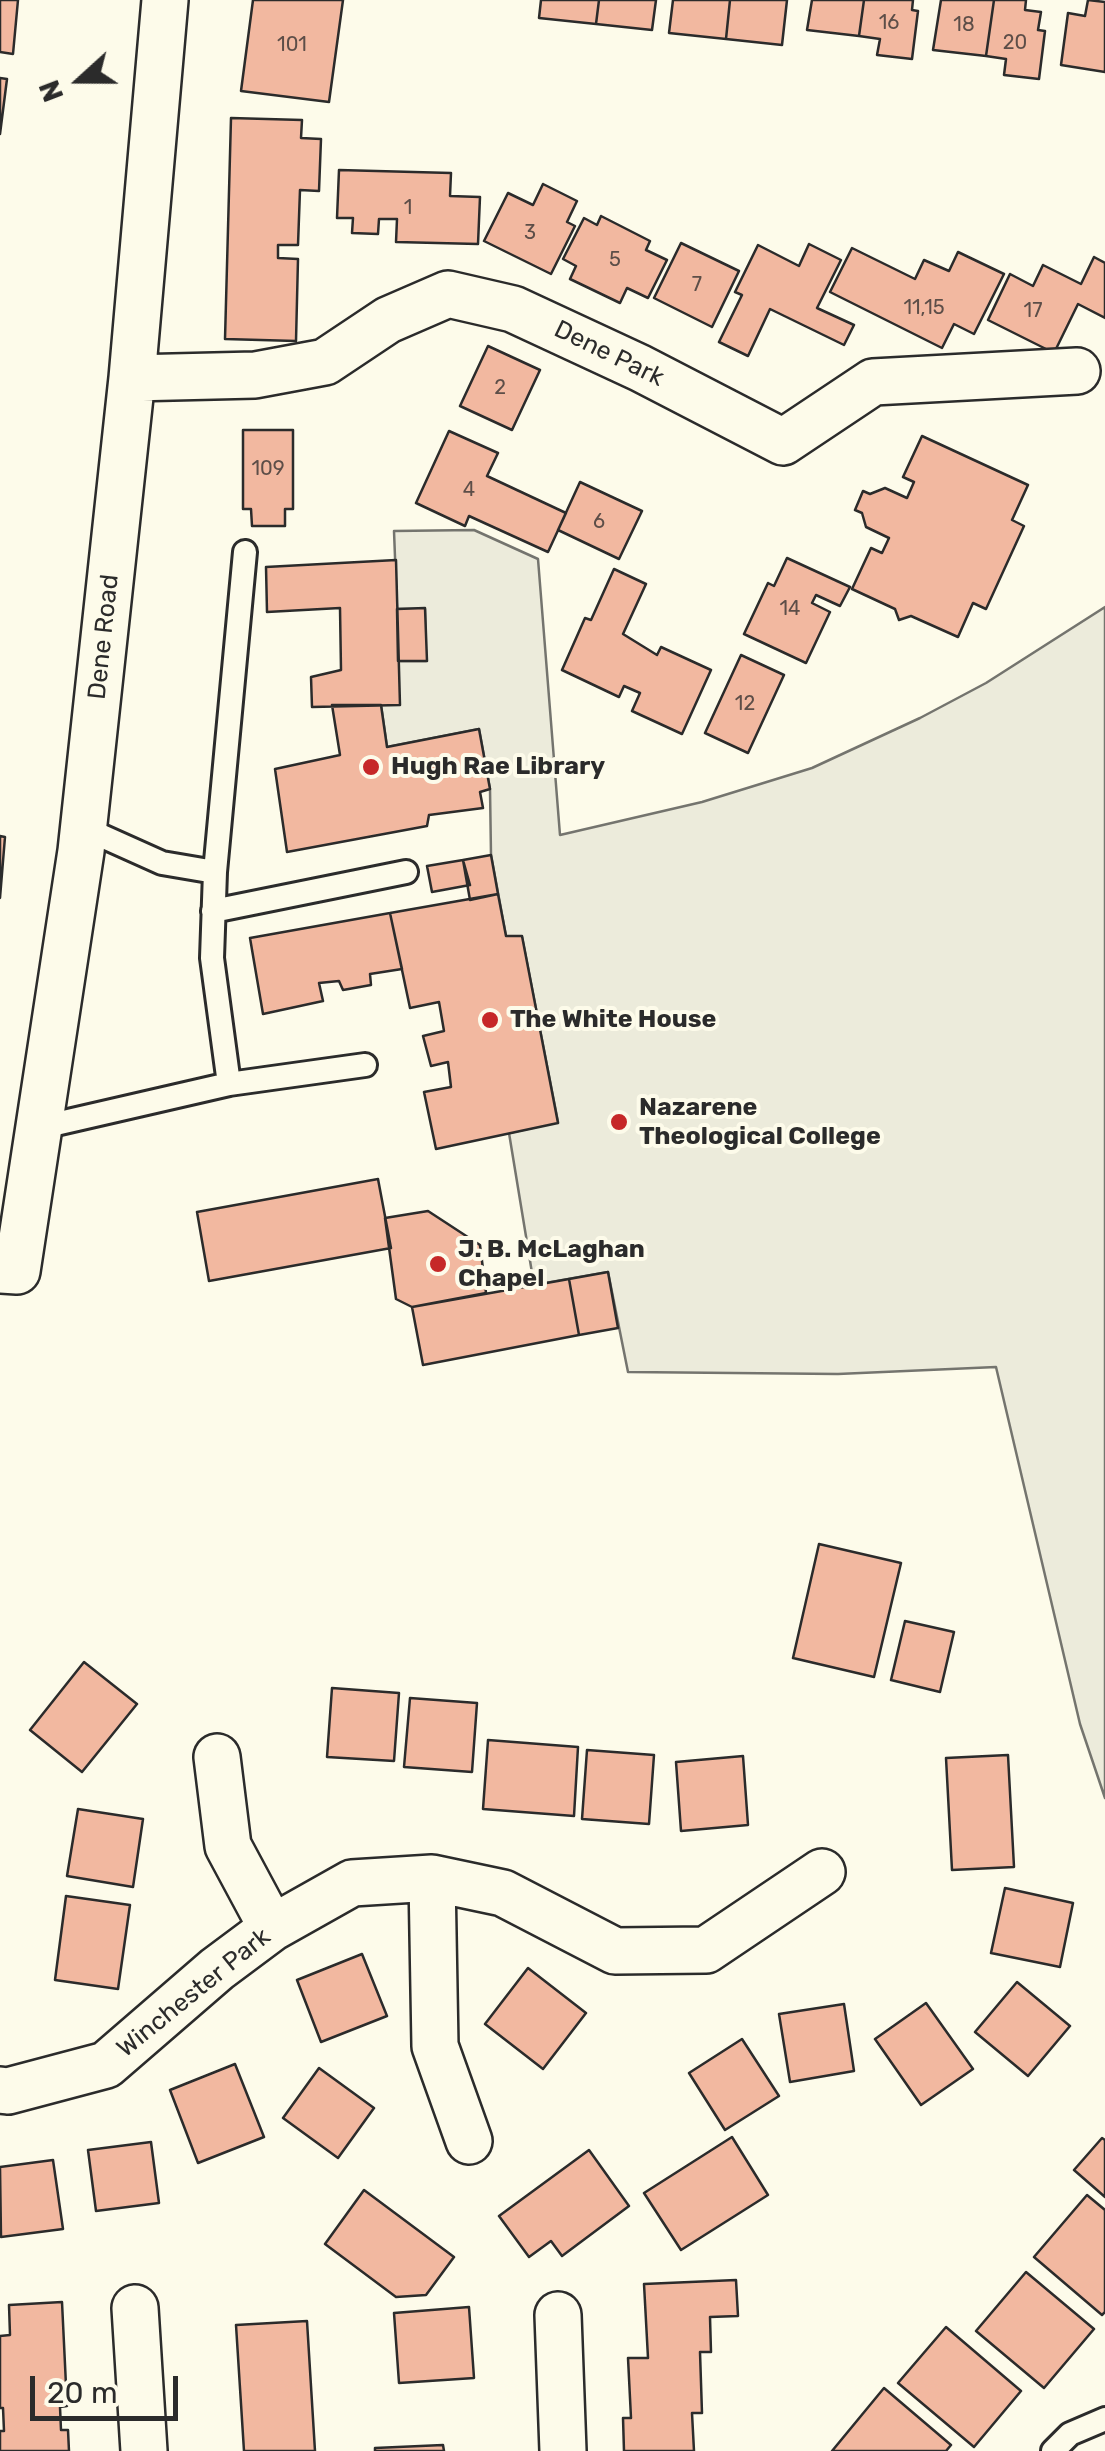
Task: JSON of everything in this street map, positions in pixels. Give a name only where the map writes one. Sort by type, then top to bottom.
[{"type":"street","name":"Dene Road","points":[[8,1271],[38,1128],[84,828],[132,378],[165,0]]},
{"type":"street","name":"Dene Park","points":[[132,378],[255,375],[325,362],[388,320],[448,294],[513,309],[784,442],[873,382],[1077,371]]},
{"type":"street","points":[[217,1757],[228,1846],[272,1928]]},
{"type":"street","name":"Winchester Park","points":[[0,2090],[106,2065],[216,1969],[272,1928],[352,1883],[432,1878],[503,1893],[616,1952],[706,1950],[822,1872]]},
{"type":"street","points":[[432,1878],[435,2046],[468,2140]]},
{"type":"street","points":[[135,2308],[144,2451]]},
{"type":"street","points":[[558,2315],[563,2451]]},
{"type":"lane","points":[[228,1084],[212,958],[213,911],[245,552]]},
{"type":"lane","points":[[84,828],[162,863],[215,872]]},
{"type":"lane","points":[[213,911],[406,872]]},
{"type":"lane","points":[[38,1128],[228,1084],[365,1065]]},
{"type":"lane","points":[[1053,2451],[1070,2434],[1105,2420]]},
{"type":"shaded area","points":[[474,530],[538,559],[560,835],[702,802],[812,768],[986,683],[1105,607],[1105,1798],[1080,1724],[996,1367],[838,1374],[628,1372],[608,1272],[534,1285],[509,1133],[558,1122],[522,937],[506,936],[491,855],[490,789],[479,729],[387,747],[381,705],[398,661],[426,661],[425,609],[397,609],[394,531]]},
{"type":"building","points":[[0,0],[18,0],[13,54],[0,52]]},
{"type":"building","points":[[253,0],[343,0],[329,102],[241,91]]},
{"type":"building","points":[[541,0],[599,0],[596,24],[539,18]]},
{"type":"building","points":[[599,0],[656,0],[652,30],[596,24]]},
{"type":"building","points":[[673,0],[730,0],[726,39],[669,33]]},
{"type":"building","points":[[730,0],[787,0],[782,45],[726,39]]},
{"type":"building","points":[[812,0],[864,0],[859,36],[807,30]]},
{"type":"building","points":[[864,0],[913,0],[912,10],[918,11],[912,59],[877,55],[880,39],[859,36]]},
{"type":"building","points":[[941,0],[994,0],[986,56],[933,50]]},
{"type":"building","points":[[994,0],[1026,0],[1025,10],[1041,12],[1038,30],[1045,31],[1039,79],[1004,75],[1006,59],[986,56]]},
{"type":"building","points":[[1088,0],[1105,2],[1105,72],[1061,65],[1068,13],[1085,16]]},
{"type":"building","points":[[0,78],[7,79],[0,134]]},
{"type":"building","points":[[231,118],[302,120],[301,138],[321,139],[319,191],[300,190],[298,245],[278,245],[278,258],[298,259],[296,341],[225,339]]},
{"type":"building","points":[[339,170],[451,173],[450,196],[480,197],[478,244],[396,242],[397,219],[379,219],[378,234],[352,233],[353,218],[337,218]]},
{"type":"building","points":[[543,184],[577,201],[567,222],[575,226],[551,274],[484,241],[508,193],[533,205]]},
{"type":"building","points":[[601,216],[650,241],[646,250],[667,260],[648,298],[627,288],[620,303],[570,279],[576,266],[563,259],[584,218],[597,225]]},
{"type":"building","points":[[681,243],[739,271],[712,327],[654,298]]},
{"type":"building","points":[[809,244],[841,260],[817,308],[854,325],[844,345],[770,309],[748,356],[719,342],[742,295],[735,292],[758,245],[799,266]]},
{"type":"building","points":[[852,248],[915,279],[924,260],[949,271],[958,252],[1004,274],[974,334],[954,324],[942,348],[830,292]]},
{"type":"building","points":[[1094,257],[1105,263],[1105,318],[1078,304],[1054,353],[988,320],[1010,274],[1033,286],[1043,265],[1081,284]]},
{"type":"building","points":[[488,346],[540,370],[512,430],[460,406]]},
{"type":"building","points":[[243,430],[293,430],[293,509],[285,509],[285,526],[252,526],[251,509],[243,509]]},
{"type":"building","points":[[449,431],[498,453],[487,476],[566,513],[548,552],[469,516],[465,526],[416,503]]},
{"type":"building","points":[[922,436],[1028,485],[1012,520],[1024,526],[986,609],[973,603],[958,637],[911,616],[899,620],[895,609],[852,589],[871,548],[882,553],[889,538],[866,527],[862,513],[855,510],[863,491],[870,494],[885,488],[907,498],[914,482],[903,477]]},
{"type":"building","points":[[580,482],[642,511],[619,559],[558,530]]},
{"type":"building","points":[[787,558],[850,587],[840,606],[816,595],[812,603],[830,612],[806,663],[744,634],[768,583],[774,586]]},
{"type":"building","points":[[396,560],[400,705],[312,707],[311,677],[341,670],[340,608],[267,612],[266,567]]},
{"type":"building","points":[[614,569],[646,584],[623,634],[657,655],[661,647],[711,670],[682,734],[632,711],[640,693],[624,686],[619,697],[562,670],[585,618],[591,620]]},
{"type":"building","points":[[425,608],[427,661],[398,661],[397,609]]},
{"type":"building","points":[[741,655],[784,675],[748,753],[705,733]]},
{"type":"building","points":[[332,705],[381,705],[387,747],[479,729],[490,789],[480,792],[483,808],[429,815],[427,826],[287,852],[275,769],[340,755]]},
{"type":"building","points":[[0,836],[5,837],[0,898]]},
{"type":"building","points":[[491,855],[498,894],[470,900],[463,860]]},
{"type":"building","points":[[463,860],[470,885],[432,892],[427,866]]},
{"type":"building","name":"The White House","points":[[498,894],[506,936],[522,936],[558,1123],[436,1149],[424,1092],[451,1087],[448,1062],[431,1066],[423,1036],[444,1031],[439,1002],[410,1008],[390,913]]},
{"type":"building","points":[[390,913],[402,969],[370,974],[371,985],[343,990],[339,981],[319,983],[323,1001],[263,1014],[250,938]]},
{"type":"building","points":[[378,1179],[391,1248],[209,1281],[197,1212]]},
{"type":"building","name":"J. B. McLaghan Chapel","points":[[428,1211],[480,1245],[486,1293],[412,1307],[396,1299],[385,1218]]},
{"type":"building","points":[[608,1272],[618,1328],[579,1335],[569,1279]]},
{"type":"building","points":[[569,1279],[579,1335],[423,1365],[412,1307]]},
{"type":"building","points":[[819,1544],[901,1563],[874,1677],[793,1658]]},
{"type":"building","points":[[905,1621],[954,1632],[940,1692],[891,1680]]},
{"type":"building","points":[[84,1662],[137,1704],[82,1772],[30,1730]]},
{"type":"building","points":[[332,1688],[399,1693],[394,1761],[327,1757]]},
{"type":"building","points":[[410,1698],[477,1703],[472,1772],[404,1767]]},
{"type":"building","points":[[488,1740],[578,1747],[574,1816],[483,1809]]},
{"type":"building","points":[[587,1750],[654,1755],[649,1824],[582,1819]]},
{"type":"building","points":[[1008,1755],[1014,1867],[952,1870],[946,1758]]},
{"type":"building","points":[[743,1756],[748,1825],[681,1831],[676,1762]]},
{"type":"building","points":[[78,1809],[143,1819],[133,1887],[67,1876]]},
{"type":"building","points":[[1005,1888],[1073,1903],[1060,1967],[991,1953]]},
{"type":"building","points":[[66,1896],[130,1905],[118,1989],[55,1980]]},
{"type":"building","points":[[362,1954],[387,2016],[321,2042],[297,1980]]},
{"type":"building","points":[[528,1968],[586,2013],[543,2069],[485,2024]]},
{"type":"building","points":[[1017,1982],[1070,2026],[1028,2076],[975,2032]]},
{"type":"building","points":[[926,2003],[973,2069],[921,2105],[875,2039]]},
{"type":"building","points":[[844,2004],[854,2071],[790,2082],[779,2014]]},
{"type":"building","points":[[742,2039],[779,2096],[725,2130],[689,2073]]},
{"type":"building","points":[[235,2064],[264,2137],[198,2163],[170,2090]]},
{"type":"building","points":[[319,2068],[374,2108],[338,2158],[283,2118]]},
{"type":"building","points":[[732,2137],[768,2195],[681,2250],[644,2193]]},
{"type":"building","points":[[1102,2138],[1105,2140],[1105,2197],[1074,2170]]},
{"type":"building","points":[[151,2142],[159,2203],[96,2211],[88,2150]]},
{"type":"building","points":[[589,2150],[629,2206],[562,2256],[551,2241],[529,2257],[499,2216]]},
{"type":"building","points":[[53,2160],[63,2229],[1,2237],[0,2167]]},
{"type":"building","points":[[364,2190],[454,2257],[426,2295],[396,2297],[325,2244]]},
{"type":"building","points":[[1087,2195],[1105,2210],[1102,2315],[1034,2257]]},
{"type":"building","points":[[1026,2272],[1094,2329],[1044,2388],[976,2331]]},
{"type":"building","points":[[736,2280],[738,2316],[710,2317],[711,2352],[700,2352],[702,2413],[692,2413],[694,2451],[624,2451],[623,2418],[631,2418],[628,2358],[648,2358],[644,2284]]},
{"type":"building","points":[[62,2302],[67,2406],[60,2407],[61,2430],[68,2430],[69,2451],[0,2451],[0,2431],[4,2431],[0,2408],[0,2336],[10,2335],[9,2305]]},
{"type":"building","points":[[469,2307],[474,2378],[399,2383],[394,2313]]},
{"type":"building","points":[[307,2321],[315,2451],[244,2451],[236,2325]]},
{"type":"building","points":[[946,2327],[1021,2391],[974,2447],[898,2383]]},
{"type":"building","points":[[884,2388],[951,2445],[946,2451],[832,2451]]},
{"type":"building","points":[[443,2445],[444,2451],[375,2451],[375,2448]]},
{"type":"place","name":"Hugh Rae Library","points":[[371,767]]},
{"type":"place","name":"The White House","points":[[490,1020]]},
{"type":"place","name":"Nazarene Theological College","points":[[619,1122]]},
{"type":"place","name":"J. B. McLaghan Chapel","points":[[438,1264]]}]
